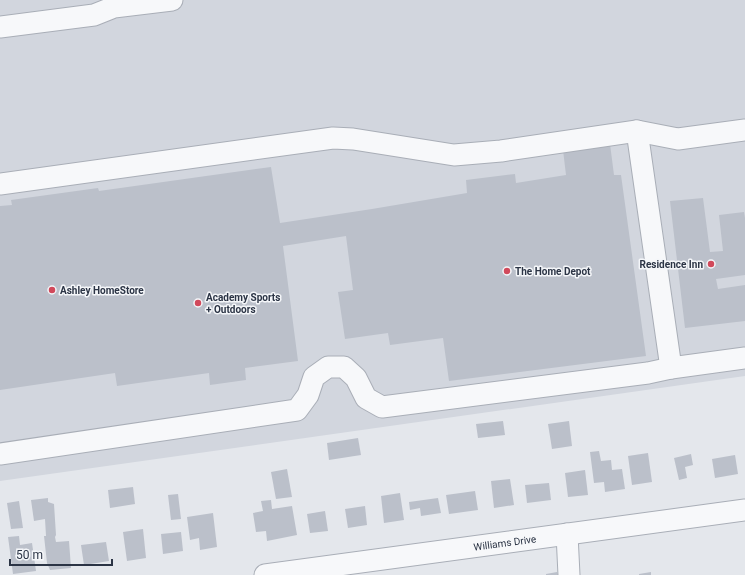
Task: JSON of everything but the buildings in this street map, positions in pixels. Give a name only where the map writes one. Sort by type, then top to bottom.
[{"type":"street","points":[[0,27],[94,15],[114,7],[172,0]]},
{"type":"street","points":[[0,184],[334,138],[353,139],[454,155],[501,151],[637,131],[678,139],[745,130]]},
{"type":"street","points":[[637,131],[671,368]]},
{"type":"street","points":[[0,454],[297,410],[308,395],[314,377],[328,367],[344,367],[356,378],[366,398],[382,407],[648,373],[671,368],[745,358]]},
{"type":"street","name":"Williams Drive","points":[[265,575],[745,510]]},
{"type":"street","points":[[567,534],[569,575]]},
{"type":"shaded area","points":[[0,0],[745,0],[745,376],[0,481]]},
{"type":"place","name":"Residence Inn","points":[[711,264]]},
{"type":"place","name":"The Home Depot","points":[[507,271]]},
{"type":"place","name":"Ashley HomeStore","points":[[52,290]]},
{"type":"place","name":"Academy Sports + Outdoors","points":[[198,303]]}]
